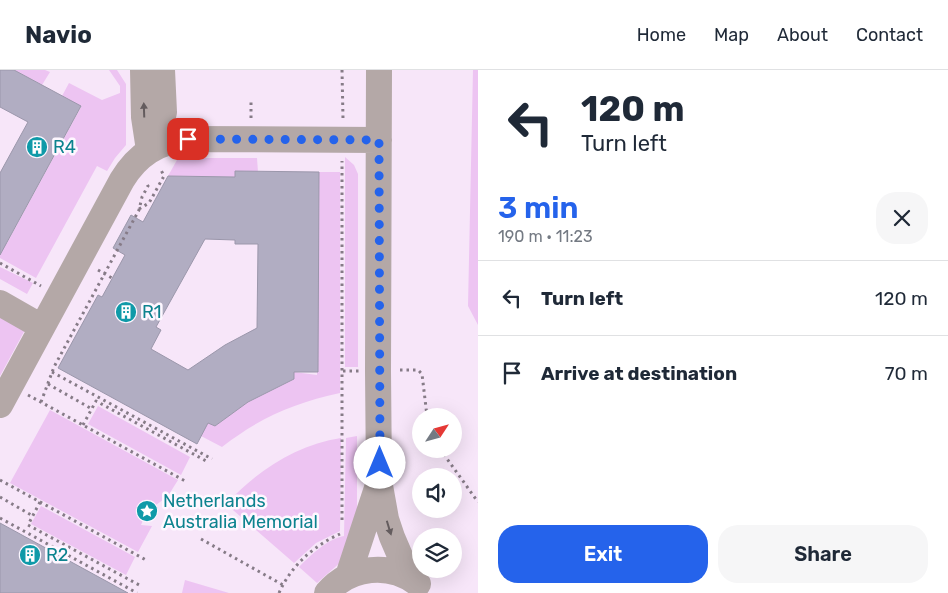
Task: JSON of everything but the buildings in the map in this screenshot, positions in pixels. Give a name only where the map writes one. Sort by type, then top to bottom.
[{"type":"street","points":[[143,70],[144,117],[155,153]]},
{"type":"street","points":[[155,153],[164,112],[162,70]]},
{"type":"street","points":[[379,70],[380,480],[386,518],[392,536],[401,558],[422,588]]},
{"type":"street","points":[[0,405],[124,177],[137,160],[155,153],[175,140],[379,140]]},
{"type":"street","points":[[0,303],[42,326]]},
{"type":"street","points":[[348,576],[380,480]]},
{"type":"street","points":[[327,593],[348,576],[367,570],[388,570],[407,577],[422,588]]},
{"type":"path","points":[[342,70],[342,123]]},
{"type":"path","points":[[251,101],[251,124]]},
{"type":"path","points":[[139,210],[149,203],[164,176],[155,153]]},
{"type":"path","points":[[342,156],[342,524]]},
{"type":"path","points":[[41,402],[52,372],[103,273],[139,210],[142,197],[148,186],[144,176]]},
{"type":"path","points":[[0,263],[46,288]]},
{"type":"path","points":[[103,273],[112,278]]},
{"type":"path","points":[[418,370],[422,376],[426,408]]},
{"type":"path","points":[[52,372],[210,460],[96,401],[83,425]]},
{"type":"path","points":[[48,384],[92,409]]},
{"type":"path","points":[[25,393],[187,482]]},
{"type":"path","points":[[446,458],[478,502]]},
{"type":"path","points":[[0,480],[146,560]]},
{"type":"path","points":[[0,498],[33,516]]},
{"type":"path","points":[[40,502],[28,525],[140,586]]},
{"type":"path","points":[[0,518],[137,593]]},
{"type":"path","points":[[279,593],[293,569],[310,552],[328,540],[342,534]]},
{"type":"path","points":[[202,539],[283,585]]},
{"type":"shaded area","points":[[14,70],[45,70],[50,72],[42,85]]},
{"type":"shaded area","points":[[109,70],[117,70],[126,84],[126,145],[107,171],[97,166],[36,278],[0,258],[0,240],[7,243],[81,107],[62,96],[69,83],[102,100],[120,93],[120,86]]},
{"type":"shaded area","points":[[473,70],[478,70],[478,325],[468,306]]},
{"type":"shaded area","points":[[345,157],[354,165],[358,174],[358,367],[345,367]]},
{"type":"shaded area","points":[[196,158],[257,158],[258,172],[235,177],[168,176],[177,160]]},
{"type":"shaded area","points":[[319,172],[340,172],[340,393],[307,402],[278,413],[263,420],[222,447],[201,436],[208,423],[215,426],[248,402],[294,379],[294,372],[317,375]]},
{"type":"shaded area","points":[[0,267],[33,283],[27,294],[0,279]]},
{"type":"shaded area","points":[[0,314],[26,328],[0,376]]},
{"type":"shaded area","points":[[98,406],[190,457],[181,475],[88,424]]},
{"type":"shaded area","points":[[50,410],[178,480],[168,496],[156,505],[148,502],[142,505],[140,512],[144,518],[141,525],[152,526],[138,552],[10,483]]},
{"type":"shaded area","points":[[357,436],[357,530],[342,561],[317,583],[299,567],[325,544],[344,536],[346,438]]},
{"type":"shaded area","points":[[341,438],[340,531],[316,543],[294,563],[226,504],[264,470],[278,461],[324,441]]},
{"type":"shaded area","points":[[41,506],[135,557],[126,575],[31,524]]},
{"type":"shaded area","points":[[185,580],[229,593],[182,593]]},
{"type":"place","name":"R4","points":[[37,147]]},
{"type":"place","name":"R1","points":[[126,312]]},
{"type":"place","name":"Netherlands Australia Memorial","points":[[147,511]]},
{"type":"place","name":"R2","points":[[30,555]]},
{"type":"route","points":[[188,139],[379,140],[378,371],[380,463]]}]
